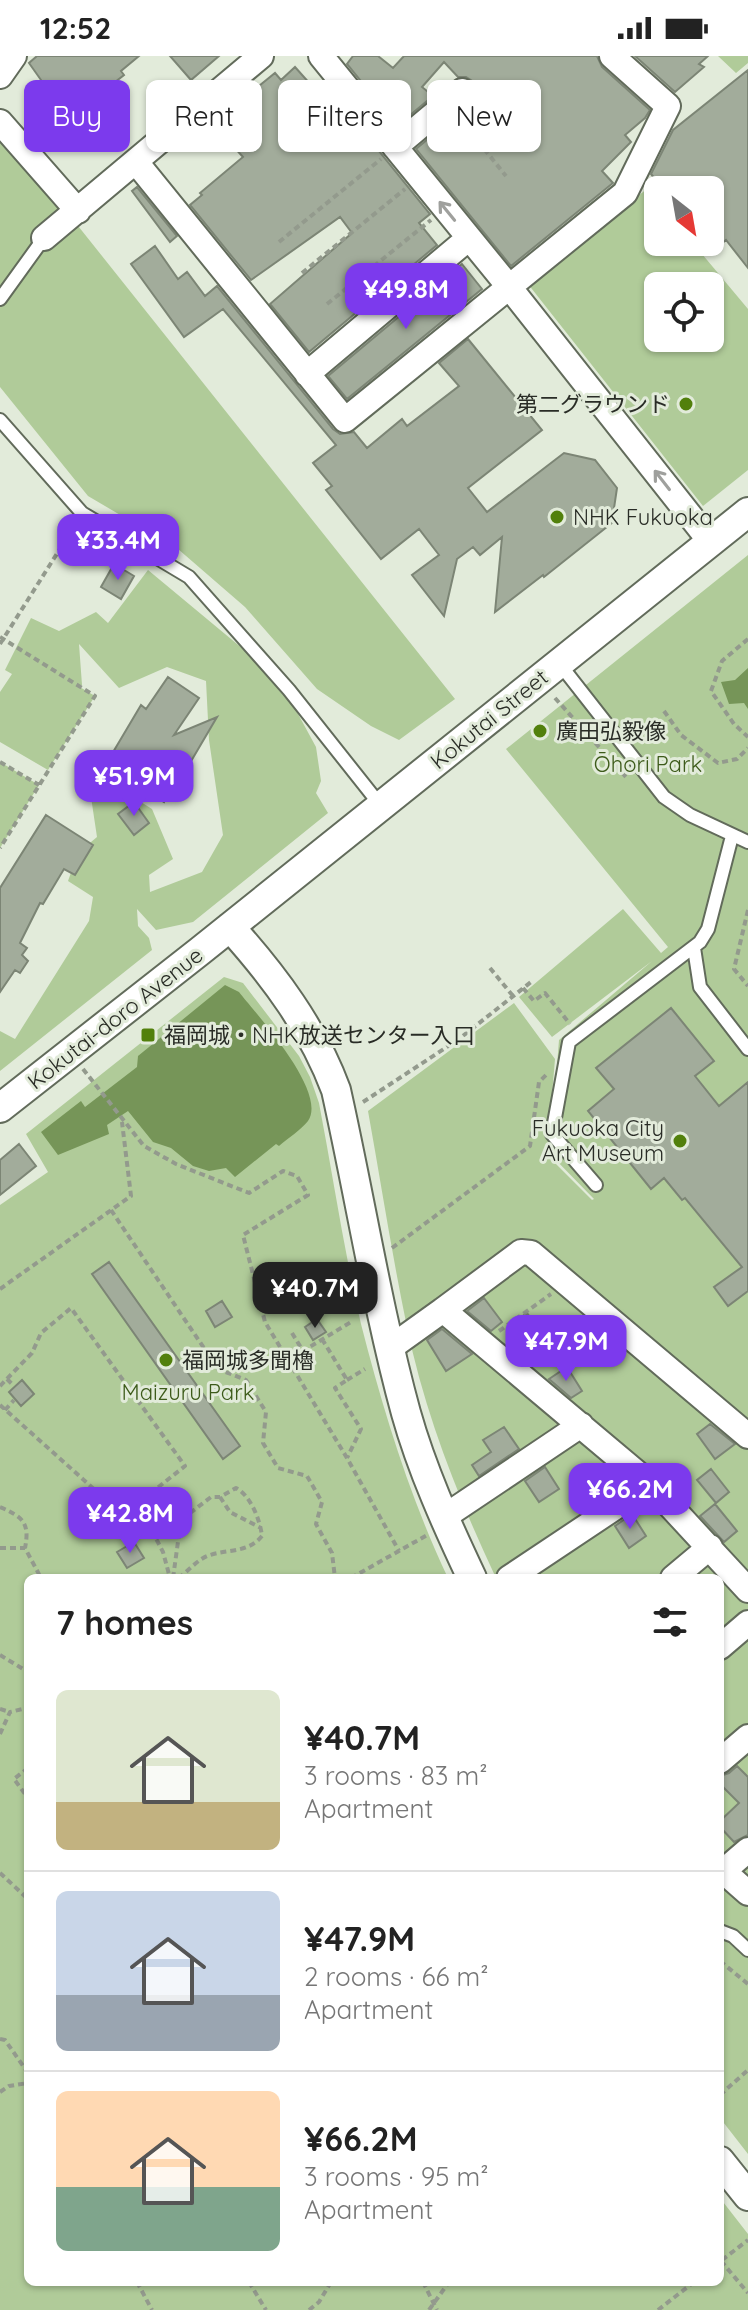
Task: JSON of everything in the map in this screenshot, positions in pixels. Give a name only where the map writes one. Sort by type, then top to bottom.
[{"type":"street","points":[[0,76],[14,56]]},
{"type":"street","points":[[321,56],[341,80]]},
{"type":"street","points":[[136,162],[345,420],[625,193],[668,106],[612,56]]},
{"type":"street","points":[[44,238],[256,57]]},
{"type":"street","points":[[411,134],[427,121]]},
{"type":"street","points":[[0,122],[78,211]]},
{"type":"street","points":[[399,152],[710,541]]},
{"type":"street","points":[[307,374],[469,238]]},
{"type":"street","name":"Kokutai Street","points":[[230,927],[748,512]]},
{"type":"street","points":[[230,927],[282,991],[324,1058],[336,1090],[407,1416],[446,1520],[470,1574]]},
{"type":"street","name":"Kokutai-doro Avenue","points":[[0,1108],[230,927]]},
{"type":"street","points":[[390,1348],[521,1252],[531,1253],[748,1436]]},
{"type":"street","points":[[443,1310],[650,1484],[748,1590]]},
{"type":"street","points":[[446,1520],[581,1425]]},
{"type":"street","points":[[515,1574],[650,1484]]},
{"type":"street","points":[[678,1574],[710,1547]]},
{"type":"street","points":[[724,1644],[748,1623]]},
{"type":"street","points":[[724,1758],[748,1737]]},
{"type":"street","points":[[724,1871],[748,1850]]},
{"type":"street","points":[[724,1875],[748,1893]]},
{"type":"street","points":[[724,2166],[748,2196]]},
{"type":"lane","points":[[0,299],[44,238]]},
{"type":"lane","points":[[0,420],[82,513],[189,577],[289,690],[381,806]]},
{"type":"lane","points":[[559,663],[664,797],[690,815],[748,842]]},
{"type":"lane","points":[[596,1185],[552,1134],[569,1042],[694,948],[708,929],[732,836]]},
{"type":"lane","points":[[694,948],[700,987],[748,1049]]},
{"type":"lane","points":[[724,1933],[733,1936],[748,1950]]},
{"type":"path","points":[[279,242],[389,152]]},
{"type":"path","points":[[490,152],[506,176]]},
{"type":"path","points":[[302,273],[420,177]]},
{"type":"path","points":[[327,304],[445,209]]},
{"type":"path","points":[[0,848],[95,696],[1,640],[82,513]]},
{"type":"path","points":[[748,639],[722,661],[711,691],[734,724],[748,737]]},
{"type":"path","points":[[555,698],[633,784]]},
{"type":"path","points":[[664,711],[681,735],[718,763],[737,759],[748,748]]},
{"type":"path","points":[[0,762],[39,785]]},
{"type":"path","points":[[748,910],[734,969],[748,986]]},
{"type":"path","points":[[490,968],[513,996]]},
{"type":"path","points":[[361,1103],[459,1039],[531,982]]},
{"type":"path","points":[[523,988],[534,1001],[545,993],[572,1026],[563,1032],[569,1042]]},
{"type":"path","points":[[388,1250],[530,1146],[539,1082],[567,1057]]},
{"type":"path","points":[[95,1084],[144,1146],[176,1164],[249,1193],[283,1171],[297,1176],[308,1195],[243,1235],[265,1322],[399,1551]]},
{"type":"path","points":[[0,1289],[131,1196],[122,1119]]},
{"type":"path","points":[[111,1210],[218,1369],[246,1380],[260,1401],[266,1412],[263,1443],[278,1468],[307,1476],[322,1502],[316,1524],[332,1553],[335,1574]]},
{"type":"path","points":[[482,1343],[566,1284]]},
{"type":"path","points":[[0,1386],[32,1353],[41,1333],[71,1308],[185,1466],[123,1515],[2,1408],[14,1400]]},
{"type":"path","points":[[292,1333],[303,1351],[351,1322]]},
{"type":"path","points":[[322,1339],[347,1380]]},
{"type":"path","points":[[347,1458],[361,1429],[335,1388],[365,1369]]},
{"type":"path","points":[[7,1379],[14,1386]]},
{"type":"path","points":[[174,1574],[181,1520],[211,1497],[220,1497],[236,1488],[243,1492],[262,1536],[240,1550],[207,1555],[180,1574]]},
{"type":"path","points":[[220,1497],[230,1512],[261,1528]]},
{"type":"path","points":[[138,1504],[172,1574]]},
{"type":"path","points":[[0,1507],[14,1513],[26,1525],[29,1532],[25,1548],[39,1574]]},
{"type":"path","points":[[358,1574],[446,1520]]},
{"type":"path","points":[[0,1548],[25,1548]]},
{"type":"path","points":[[0,1655],[24,1670]]},
{"type":"path","points":[[0,1709],[10,1712],[24,1709]]},
{"type":"path","points":[[0,1734],[10,1712]]},
{"type":"path","points":[[24,1771],[14,1779],[24,1793]]},
{"type":"path","points":[[0,1873],[24,1895]]},
{"type":"path","points":[[724,1964],[748,1984]]},
{"type":"path","points":[[0,2039],[5,2040],[24,2067]]},
{"type":"path","points":[[724,2091],[748,2070]]},
{"type":"path","points":[[0,2092],[9,2086],[24,2084]]},
{"type":"path","points":[[724,2259],[748,2240]]},
{"type":"path","points":[[724,2265],[748,2293]]},
{"type":"path","points":[[139,2286],[152,2310]]},
{"type":"path","points":[[251,2286],[266,2310]]},
{"type":"path","points":[[309,2310],[319,2302],[329,2286]]},
{"type":"path","points":[[425,2286],[437,2310]]},
{"type":"path","points":[[429,2310],[446,2286]]},
{"type":"path","points":[[658,2310],[689,2286]]},
{"type":"path","points":[[319,2302],[323,2310]]},
{"type":"green space","points":[[718,56],[748,56],[748,63],[736,73]]},
{"type":"green space","points":[[0,137],[13,156],[59,202],[455,699],[399,740],[371,726],[317,689],[245,607],[178,549],[88,496],[0,387]]},
{"type":"green space","name":"第二グラウンド","points":[[644,191],[644,256],[704,256],[717,272],[644,272],[644,352],[724,352],[724,280],[748,309],[748,470],[703,506],[528,284]]},
{"type":"green space","name":"Ōhori Park","points":[[748,555],[748,2154],[724,2123],[724,1574],[494,1574],[456,1486],[414,1359],[368,1111],[514,1003],[555,1059],[547,1155],[594,1199],[550,1154],[559,1040],[652,961],[552,1037],[519,997],[623,909],[661,953],[668,947],[506,749]]},
{"type":"green space","points":[[148,570],[279,679],[316,747],[321,781],[316,793],[328,813],[193,922],[156,930],[137,909],[138,926],[149,938],[152,950],[0,1071],[0,1031],[15,1039],[89,921],[93,897],[68,881],[78,853],[97,837],[88,777],[109,782],[152,809],[173,859],[149,875],[150,892],[202,872],[223,835],[209,740],[206,681],[167,667],[119,688],[79,644],[82,685],[78,686],[95,696],[48,770],[0,742],[0,692],[12,674],[5,670],[31,618],[59,631],[96,612],[108,623]]},
{"type":"green space","points":[[0,762],[39,785],[0,848]]},
{"type":"green space","name":"Maizuru Park","points":[[224,977],[243,983],[299,1056],[319,1103],[349,1269],[369,1356],[410,1485],[446,1574],[24,1574],[24,2286],[724,2286],[724,2203],[748,2234],[748,2310],[0,2310],[0,1205],[48,1172],[26,1134]]},
{"type":"shaded area","points":[[748,668],[748,709],[744,703],[729,704],[721,682],[735,680]]},
{"type":"shaded area","points":[[225,985],[239,992],[288,1054],[308,1092],[312,1108],[308,1121],[235,1177],[226,1168],[209,1171],[193,1166],[171,1148],[153,1142],[128,1111],[107,1125],[109,1134],[58,1155],[41,1132],[81,1101],[85,1107],[137,1067],[138,1056]]},
{"type":"building","points":[[37,56],[139,56],[121,71],[124,75],[118,80],[41,80],[29,63]]},
{"type":"building","points":[[170,56],[219,56],[191,80]]},
{"type":"building","points":[[353,56],[378,56],[393,68],[404,56],[597,56],[602,67],[650,110],[625,135],[631,142],[602,171],[613,183],[511,266],[416,149],[427,140],[427,152],[541,152],[541,80],[471,80],[458,77],[444,62],[422,87],[427,91],[427,101],[411,114],[411,80],[360,80],[347,64]]},
{"type":"building","points":[[635,56],[708,56],[699,64],[704,67],[675,92]]},
{"type":"building","points":[[295,67],[307,80],[281,80]]},
{"type":"building","points":[[748,70],[748,268],[726,240],[724,242],[724,176],[651,174],[673,130]]},
{"type":"building","points":[[275,73],[281,80],[278,80],[278,152],[380,152],[430,214],[419,223],[437,245],[309,352],[270,304],[352,233],[340,217],[251,280],[190,205],[243,157],[238,152],[262,152],[262,84]]},
{"type":"building","points":[[137,187],[177,236],[170,242],[132,191]]},
{"type":"building","points":[[155,246],[178,279],[187,272],[205,296],[217,286],[333,429],[340,434],[354,432],[367,448],[402,419],[407,426],[459,386],[439,363],[468,339],[542,430],[468,488],[487,512],[564,453],[595,460],[617,488],[613,515],[617,519],[495,612],[502,537],[480,555],[473,547],[457,559],[444,616],[412,575],[439,555],[419,529],[381,559],[326,490],[332,486],[313,463],[336,445],[223,309],[184,337],[131,264]]},
{"type":"building","points":[[462,264],[482,289],[347,399],[328,376]]},
{"type":"building","points":[[114,564],[134,576],[121,599],[101,587]]},
{"type":"building","points":[[168,677],[199,698],[174,735],[217,717],[170,797],[167,796],[164,802],[106,764],[141,705],[146,709]]},
{"type":"building","points":[[134,802],[149,823],[134,835],[118,814]]},
{"type":"building","points":[[46,815],[93,845],[75,875],[64,869],[43,904],[40,903],[20,943],[27,948],[22,955],[28,961],[20,973],[15,970],[0,992],[0,888]]},
{"type":"building","name":"Fukuoka City Art Museum","points":[[671,1008],[714,1061],[695,1076],[719,1106],[748,1082],[748,1291],[728,1306],[714,1287],[742,1267],[685,1198],[682,1200],[664,1178],[651,1189],[588,1111],[614,1089],[596,1068]]},
{"type":"building","points":[[19,1144],[36,1166],[0,1195],[0,1160]]},
{"type":"building","name":"福岡城多聞櫓","points":[[109,1262],[240,1446],[223,1459],[92,1274]]},
{"type":"building","points":[[484,1298],[502,1322],[491,1331],[467,1311]]},
{"type":"building","points":[[222,1301],[232,1317],[215,1327],[206,1311]]},
{"type":"building","points":[[527,1313],[544,1336],[528,1348],[512,1324]]},
{"type":"building","points":[[317,1319],[326,1332],[313,1340],[305,1327]]},
{"type":"building","points":[[442,1329],[472,1354],[446,1371],[427,1340]]},
{"type":"building","points":[[567,1367],[582,1391],[571,1398],[549,1379]]},
{"type":"building","points":[[22,1380],[34,1394],[21,1406],[9,1392]]},
{"type":"building","points":[[710,1424],[735,1444],[715,1459],[697,1434]]},
{"type":"building","points":[[504,1427],[519,1449],[479,1476],[472,1465],[491,1452],[483,1440]]},
{"type":"building","points":[[545,1467],[559,1489],[539,1502],[525,1481]]},
{"type":"building","points":[[711,1469],[729,1492],[716,1503],[697,1480]]},
{"type":"building","points":[[715,1504],[737,1531],[724,1542],[700,1516]]},
{"type":"building","points":[[632,1514],[646,1536],[629,1548],[615,1526]]},
{"type":"building","points":[[134,1542],[144,1558],[127,1568],[117,1552]]},
{"type":"building","points":[[737,1766],[748,1777],[748,1835],[734,1842],[724,1831],[724,1817],[739,1803],[724,1788],[724,1775]]},
{"type":"place","name":"第二グラウンド","points":[[686,404]]},
{"type":"place","name":"NHK Fukuoka","points":[[557,517]]},
{"type":"place","name":"廣田弘毅像","points":[[540,731]]},
{"type":"place","name":"福岡城・NHK放送センター入口","points":[[148,1035]]},
{"type":"place","name":"Fukuoka City Art Museum","points":[[680,1141]]},
{"type":"place","name":"福岡城多聞櫓","points":[[166,1360]]}]
